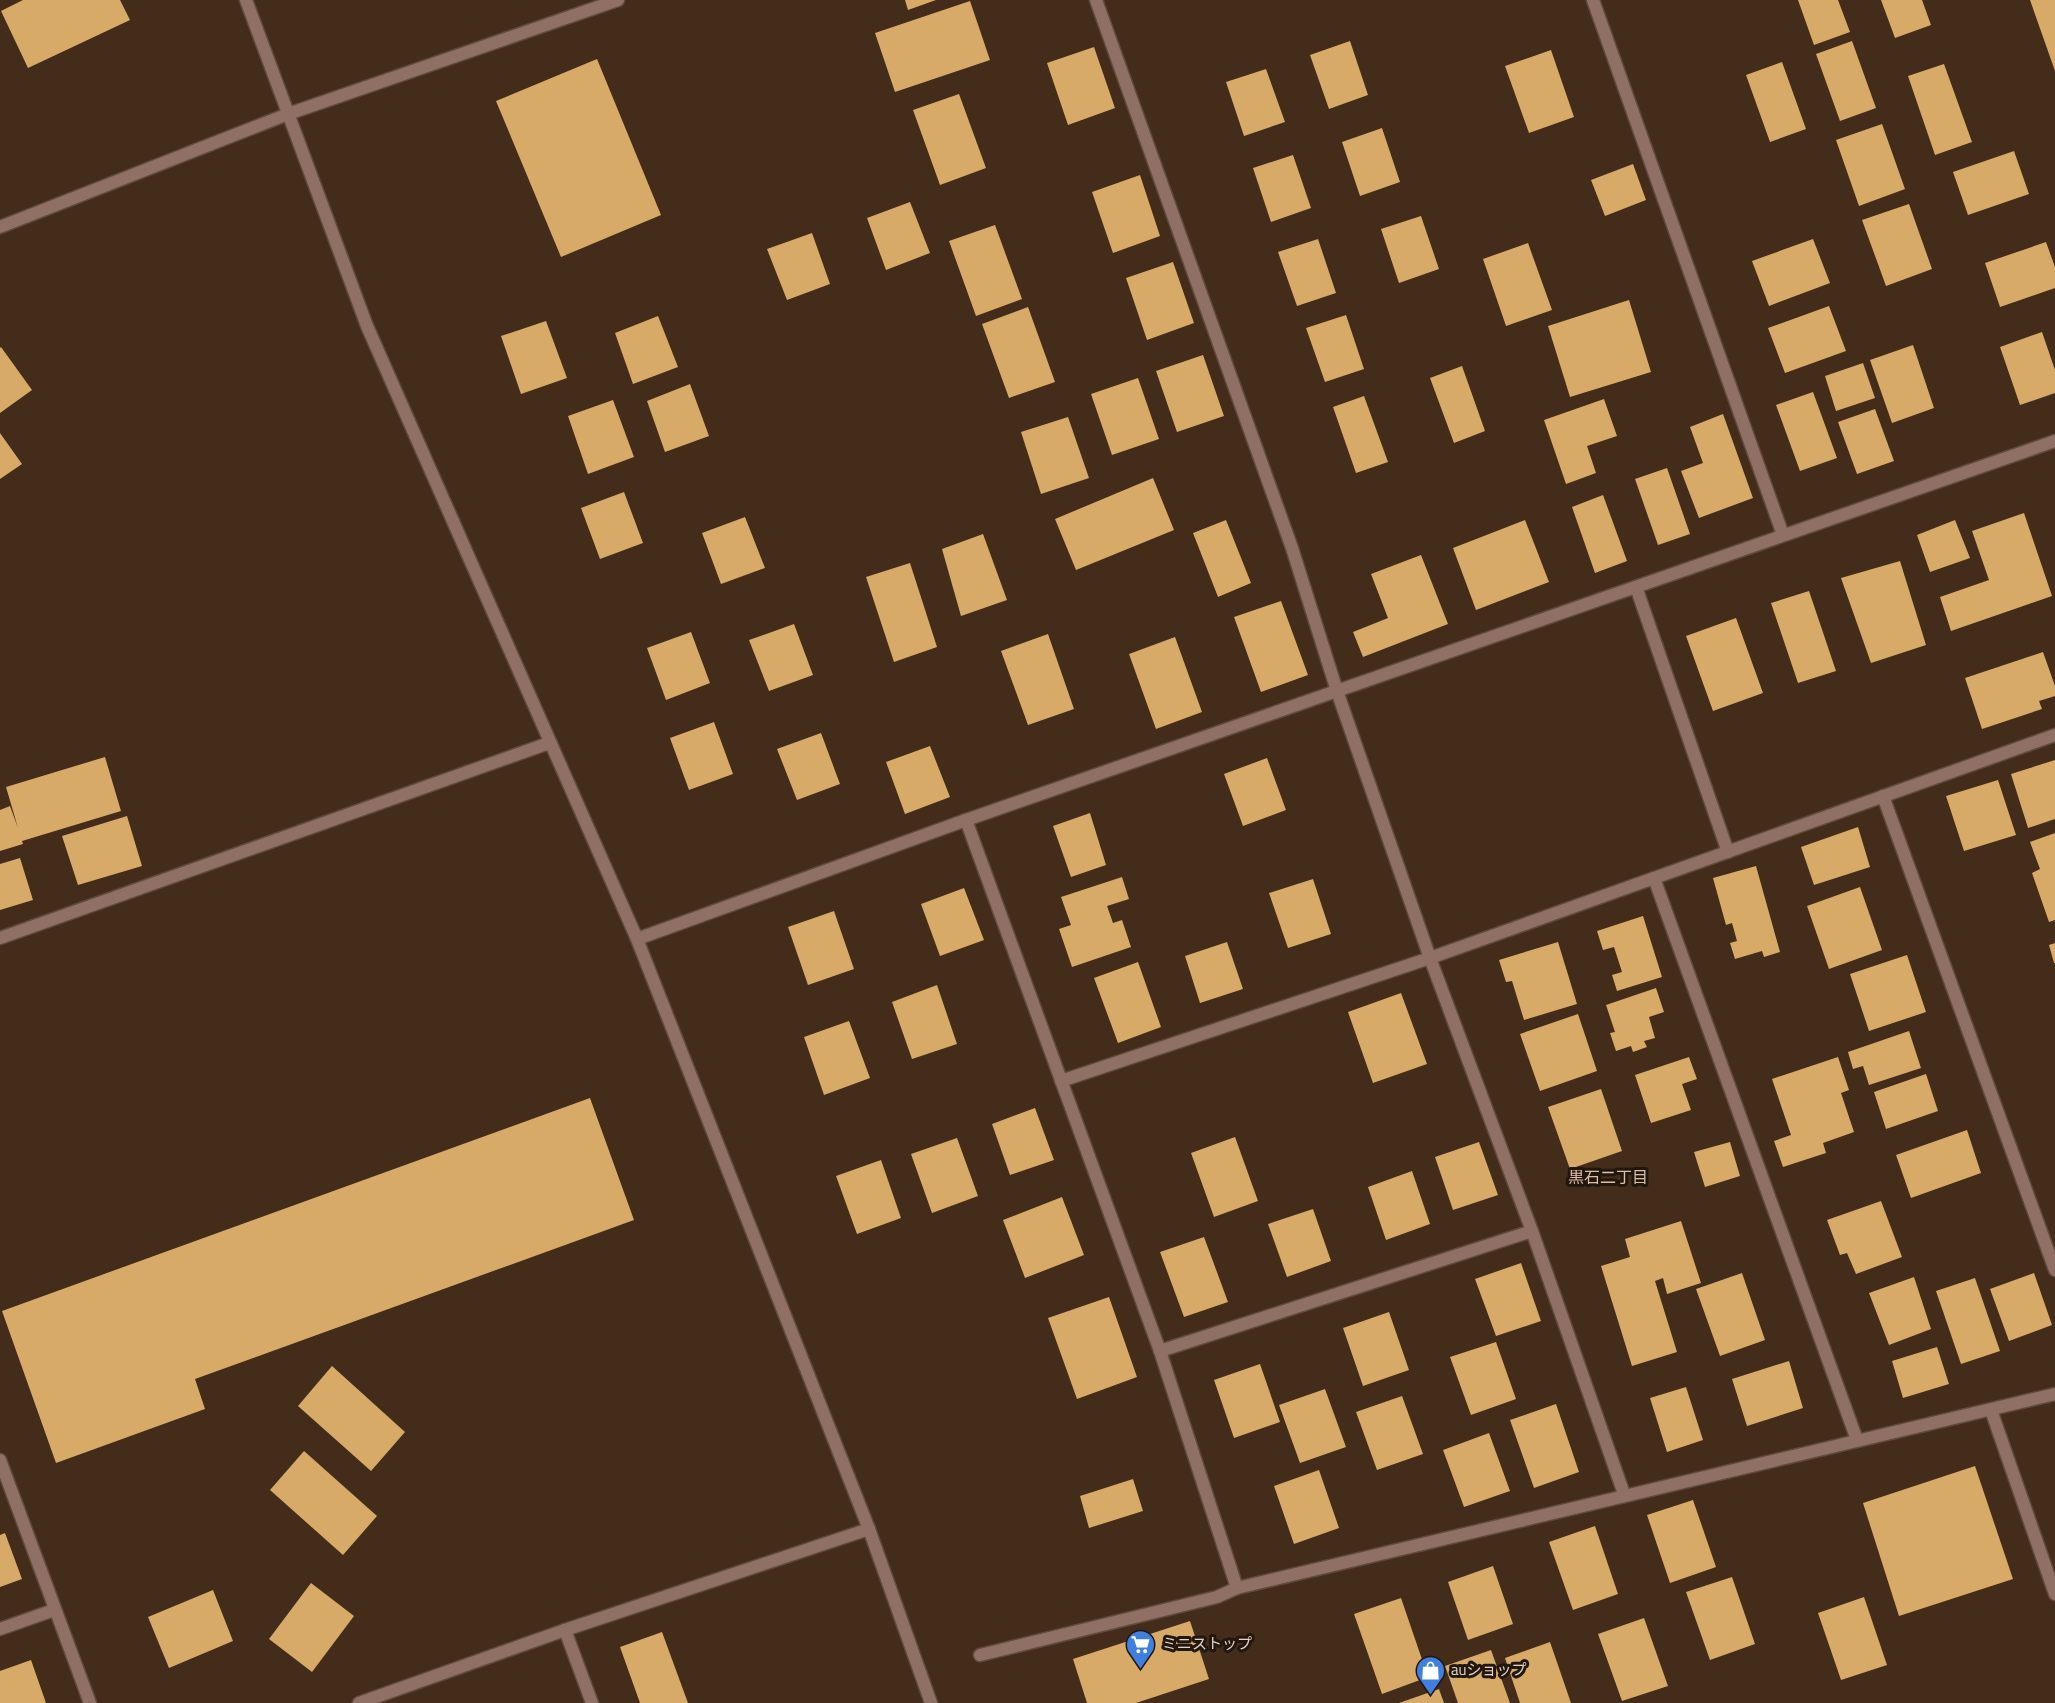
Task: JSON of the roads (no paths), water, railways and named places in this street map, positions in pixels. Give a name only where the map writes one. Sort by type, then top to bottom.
[{"type":"street","points":[[246,0],[367,326],[637,939],[869,1529],[931,1703]]},
{"type":"street","points":[[0,227],[288,114],[618,0]]},
{"type":"street","points":[[1096,0],[1292,548],[1337,691],[1430,958],[1532,1231],[1624,1494]]},
{"type":"street","points":[[1593,0],[1784,535]]},
{"type":"street","points":[[637,939],[966,820],[2055,441]]},
{"type":"street","points":[[1636,587],[1728,852]]},
{"type":"street","points":[[1061,1081],[1430,958],[2055,735]]},
{"type":"street","points":[[0,938],[549,743]]},
{"type":"street","points":[[1883,796],[2055,1270]]},
{"type":"street","points":[[966,820],[1160,1351],[1238,1588]]},
{"type":"street","points":[[1654,878],[1857,1440]]},
{"type":"street","points":[[1160,1351],[1532,1231]]},
{"type":"street","points":[[980,1655],[1217,1597],[1238,1588],[1624,1494],[2055,1394]]},
{"type":"street","points":[[1991,1410],[2055,1594]]},
{"type":"street","points":[[0,1460],[90,1703]]},
{"type":"street","points":[[359,1703],[565,1630],[869,1529]]},
{"type":"street","points":[[0,1629],[54,1610]]},
{"type":"street","points":[[565,1630],[592,1703]]},
{"type":"place","name":"ミニストップ","points":[[1141,1670]]},
{"type":"place","name":"auショップ","points":[[1430,1696]]},
{"type":"district","name":"黒石二丁目","points":[[1608,1177]]}]
